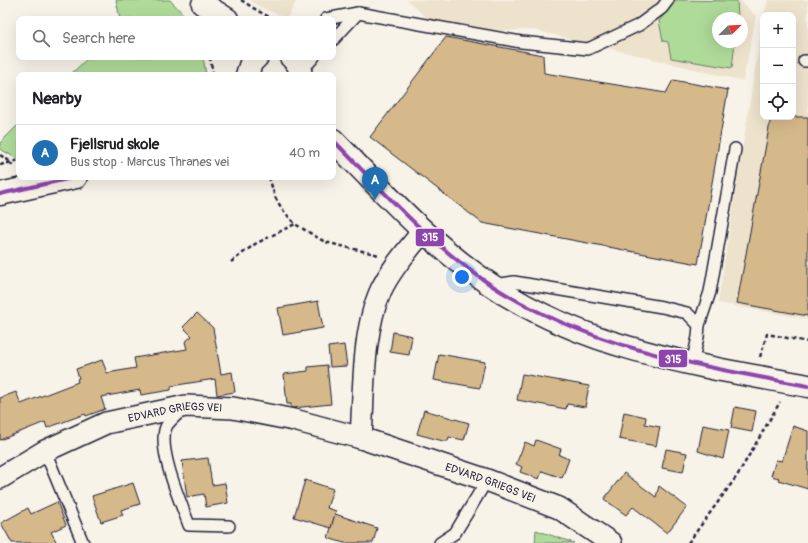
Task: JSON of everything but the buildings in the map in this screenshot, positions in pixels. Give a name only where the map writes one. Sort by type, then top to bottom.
[{"type":"main road","points":[[205,8],[221,16]]},
{"type":"main road","points":[[336,143],[422,231],[444,250],[491,285],[543,315],[597,339],[642,353],[799,384]]},
{"type":"main road","points":[[0,194],[63,180]]},
{"type":"street","points":[[361,438],[367,337],[374,305],[381,289],[396,265],[422,231]]},
{"type":"street","name":"EDVARD GRIEGS VEI","points":[[0,478],[45,451],[106,423],[186,406],[233,408],[294,420],[361,438],[487,480],[559,508],[611,543]]},
{"type":"lane","points":[[336,17],[358,13],[521,42],[588,49],[639,25],[662,8],[668,0]]},
{"type":"lane","points":[[336,37],[358,13]]},
{"type":"lane","points":[[692,364],[698,337],[699,324],[710,292],[734,149]]},
{"type":"lane","points":[[491,285],[514,282],[662,307],[687,313],[699,324]]},
{"type":"lane","points":[[186,406],[166,426],[164,448],[173,482],[189,525],[230,526]]},
{"type":"lane","points":[[45,451],[83,543]]},
{"type":"lane","points":[[440,543],[455,533],[487,480]]},
{"type":"path","points":[[241,0],[267,16]]},
{"type":"path","points":[[210,60],[212,72]]},
{"type":"path","points":[[0,155],[11,162],[12,166]]},
{"type":"path","points":[[0,165],[16,161]]},
{"type":"path","points":[[270,180],[275,197],[282,209],[295,224],[325,242],[381,256],[396,265]]},
{"type":"path","points":[[230,262],[255,244],[295,224]]},
{"type":"path","points":[[767,334],[808,342]]},
{"type":"path","points":[[688,543],[737,476],[799,384]]},
{"type":"shaded area","points":[[250,0],[297,0],[288,16],[282,16],[258,6]]},
{"type":"shaded area","points":[[408,0],[740,0],[756,16],[743,81],[534,30],[440,32]]},
{"type":"shaded area","points":[[768,0],[808,0],[808,319],[718,303],[760,38],[760,120],[796,120],[796,12],[765,12]]},
{"type":"green space","points":[[116,0],[170,0],[185,16],[119,16]]},
{"type":"green space","points":[[676,0],[737,1],[738,12],[712,12],[712,48],[734,48],[732,68],[671,58],[668,42],[663,41],[659,21]]},
{"type":"green space","points":[[86,60],[204,60],[206,72],[73,72]]},
{"type":"green space","points":[[16,127],[16,158],[0,149],[0,143]]},
{"type":"green space","points":[[536,530],[574,543],[535,543]]},
{"type":"transit line","name":"315","points":[[336,143],[408,217],[448,253],[491,285],[527,306],[565,324],[604,339],[644,351],[684,362],[808,386]]},
{"type":"transit line","name":"315","points":[[0,194],[63,180]]},
{"type":"place","name":"Fjellsrud skole","points":[[375,200]]}]
